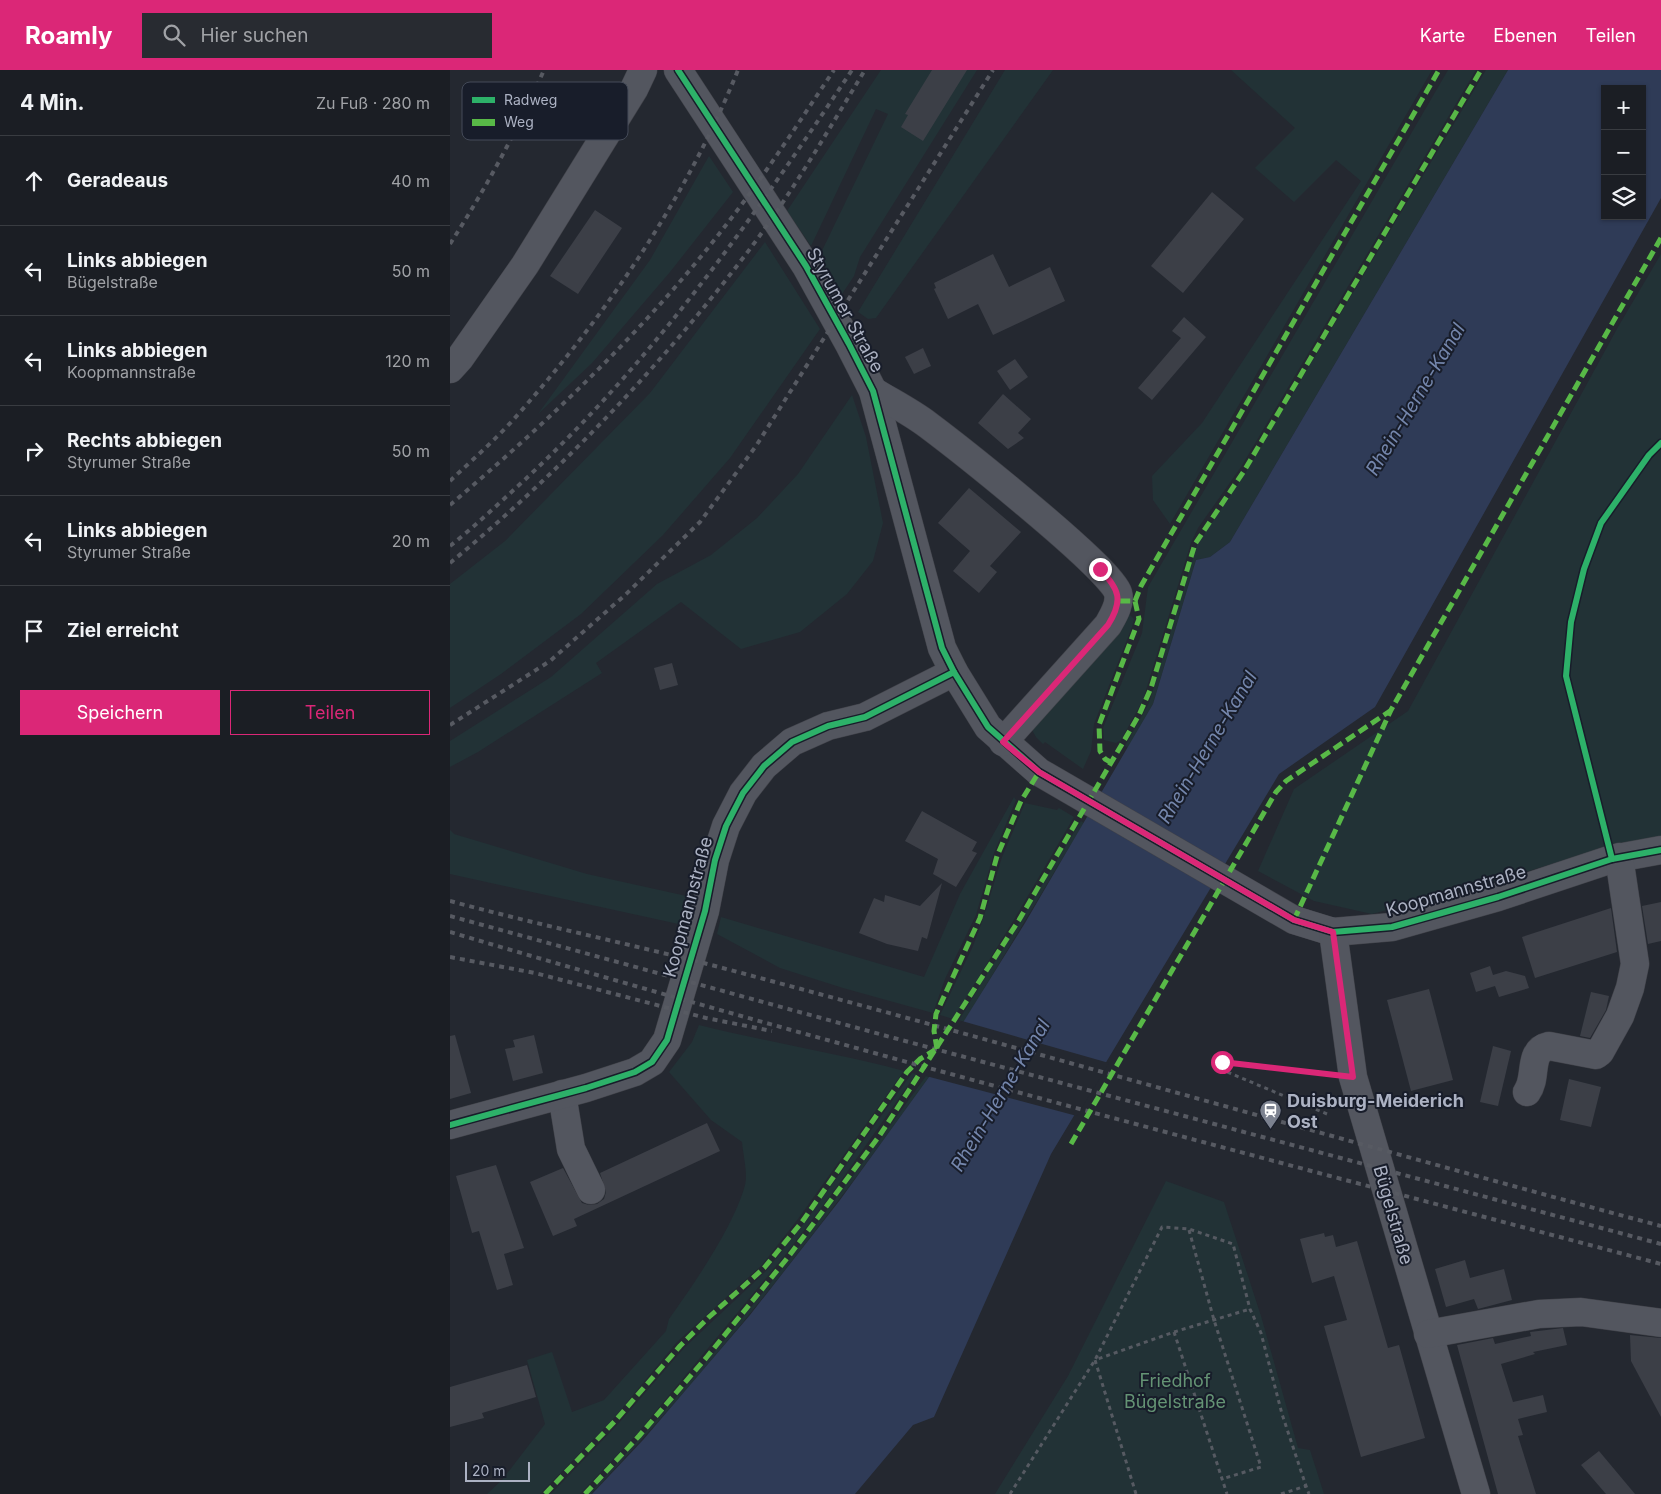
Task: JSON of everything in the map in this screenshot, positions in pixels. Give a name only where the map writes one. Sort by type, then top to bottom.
[{"type":"street","points":[[628,99],[643,70]]},
{"type":"street","name":"Styrumer Straße","points":[[678,70],[806,266],[849,344],[872,391],[942,648]]},
{"type":"street","points":[[450,369],[460,358],[526,265],[603,140]]},
{"type":"street","name":"Styrumer Straße","points":[[872,391],[926,424],[1053,527],[1100,569],[1111,581],[1118,593],[1115,614],[1108,625],[1003,742]]},
{"type":"street","name":"Koopmannstraße","points":[[942,648],[954,672],[988,727],[1039,772],[1294,920],[1333,932],[1392,927],[1498,897],[1619,857],[1661,850]]},
{"type":"street","name":"Koopmannstraße","points":[[450,1125],[635,1072],[652,1062],[666,1040],[705,911],[715,860],[726,826],[743,793],[764,766],[792,742],[828,726],[865,716],[907,698],[954,672]]},
{"type":"street","points":[[1527,1092],[1532,1081],[1535,1055],[1541,1047],[1549,1046],[1596,1055],[1600,1052],[1613,1030],[1626,1002],[1636,958],[1619,857]]},
{"type":"street","name":"Bügelstraße","points":[[1333,932],[1353,1077],[1476,1494]]},
{"type":"street","points":[[562,1094],[571,1149],[591,1190]]},
{"type":"street","points":[[1428,1334],[1539,1314],[1581,1312],[1661,1323]]},
{"type":"path","points":[[1327,1114],[1220,1068],[1222,1062],[1353,1077]]},
{"type":"path","points":[[1010,1494],[1095,1360],[1162,1227],[1189,1229],[1233,1244],[1250,1309],[1261,1333],[1282,1414],[1309,1494]]},
{"type":"path","points":[[1189,1229],[1214,1320],[1261,1468],[1222,1479]]},
{"type":"path","points":[[1095,1360],[1174,1332],[1250,1309]]},
{"type":"path","points":[[1174,1332],[1227,1494]]},
{"type":"path","points":[[1095,1360],[1136,1494]]},
{"type":"path","points":[[1281,1494],[1306,1486]]},
{"type":"green space","points":[[881,70],[977,70],[860,257],[854,276],[842,294],[819,257],[888,114],[876,109],[811,246],[787,211]]},
{"type":"green space","points":[[1005,70],[1053,70],[876,318],[868,319],[858,312]]},
{"type":"green space","points":[[1231,70],[1432,70],[1170,524],[1153,500],[1152,476],[1202,423],[1361,181],[1336,160],[1294,202],[1255,168],[1295,128]]},
{"type":"green space","points":[[1448,70],[1476,70],[1241,467],[1198,528],[1191,543],[1143,700],[1121,740],[1116,743],[1104,740],[1103,728],[1142,633],[1148,587]]},
{"type":"green space","points":[[1486,70],[1508,70],[1230,542],[1210,557],[1196,560],[1153,704],[1128,748],[1125,746],[1149,703],[1197,545],[1246,472]]},
{"type":"green space","points":[[709,156],[733,192],[670,272],[592,363],[538,414],[650,260]]},
{"type":"green space","points":[[765,242],[820,329],[730,458],[663,535],[581,614],[501,674],[450,708],[450,584],[505,541],[650,393]]},
{"type":"green space","points":[[1661,254],[1661,837],[1611,846],[1519,874],[1372,914],[1314,901],[1258,871],[1294,789],[1408,711],[1618,327]]},
{"type":"green space","points":[[852,395],[866,437],[883,523],[873,561],[847,594],[800,632],[741,649],[681,602],[596,663],[602,673],[478,752],[450,767],[450,741],[551,677],[657,584],[711,555],[757,518],[798,474]]},
{"type":"green space","points":[[1129,614],[1134,619],[1132,627],[1094,724],[1091,751],[1083,769],[1045,742],[1043,744],[1032,730],[1125,616]]},
{"type":"green space","points":[[1014,797],[1016,800],[994,853],[976,915],[945,979],[933,1013],[780,968],[717,934],[721,917],[924,977],[960,894]]},
{"type":"green space","points":[[1025,803],[1057,810],[1059,808],[1074,817],[953,1019],[940,1015],[973,946],[1002,857]]},
{"type":"green space","points":[[1081,821],[1084,823],[964,1022],[959,1020]]},
{"type":"green space","points":[[450,830],[454,834],[587,874],[691,897],[683,925],[450,874]]},
{"type":"green space","points":[[699,1025],[904,1071],[798,1219],[762,1265],[677,1342],[614,1418],[540,1494],[487,1494],[502,1480],[545,1424],[527,1360],[552,1352],[572,1412],[604,1400],[666,1331],[669,1319],[723,1236],[740,1201],[746,1180],[742,1142],[711,1120],[669,1072],[692,1042]]},
{"type":"green space","points":[[912,1073],[916,1074],[831,1195],[786,1254],[637,1434],[580,1494],[551,1494],[619,1423],[684,1348],[766,1271],[805,1222]]},
{"type":"green space","points":[[926,1076],[929,1077],[890,1132],[768,1292],[682,1395],[589,1494],[679,1394],[764,1291],[806,1238]]},
{"type":"green space","name":"Friedhof Bügelstraße","points":[[1166,1181],[1224,1202],[1261,1316],[1298,1448],[1310,1450],[1324,1494],[995,1494],[1068,1376]]},
{"type":"water","name":"Rhein-Herne-Kanal","points":[[1508,70],[1661,70],[1661,198],[1375,707],[1279,774],[1051,1154],[934,1417],[913,1425],[855,1494],[592,1494],[643,1440],[750,1315],[840,1200],[929,1077],[1025,923],[1153,704],[1196,560],[1210,557],[1230,542]]},
{"type":"pier","points":[[962,1021],[1109,1063],[1077,1116],[926,1076]]},
{"type":"building","points":[[932,70],[967,70],[923,141],[901,127],[908,115],[905,114]]},
{"type":"building","points":[[1212,192],[1244,219],[1183,293],[1151,266]]},
{"type":"building","points":[[595,210],[622,228],[578,294],[550,276]]},
{"type":"building","points":[[993,254],[1009,287],[1050,267],[1065,301],[993,335],[978,304],[948,319],[934,289],[936,288],[934,283]]},
{"type":"building","points":[[1184,317],[1206,337],[1152,400],[1138,388],[1181,338],[1172,331]]},
{"type":"building","points":[[923,348],[931,366],[914,374],[905,357]]},
{"type":"building","points":[[1015,359],[1028,377],[1010,390],[997,371]]},
{"type":"building","points":[[1003,394],[1031,419],[1018,433],[1024,438],[1008,449],[978,423]]},
{"type":"building","points":[[969,488],[1021,532],[990,566],[997,572],[979,593],[953,571],[970,551],[938,523]]},
{"type":"building","points":[[672,663],[678,685],[660,690],[654,668]]},
{"type":"building","points":[[922,811],[977,842],[972,851],[977,853],[956,887],[933,874],[938,859],[905,841]]},
{"type":"building","points":[[942,883],[927,939],[922,937],[918,951],[887,944],[859,933],[874,898],[884,902],[885,895],[920,906]]},
{"type":"building","points":[[1661,902],[1661,941],[1648,944],[1642,906]]},
{"type":"building","points":[[1611,908],[1617,952],[1535,978],[1522,937]]},
{"type":"building","points":[[1490,966],[1493,975],[1506,971],[1525,976],[1529,988],[1499,997],[1495,986],[1476,992],[1470,973]]},
{"type":"building","points":[[1429,989],[1453,1080],[1411,1091],[1387,1000]]},
{"type":"building","points":[[1591,992],[1609,996],[1606,1010],[1590,1038],[1580,1036]]},
{"type":"building","points":[[455,1035],[471,1093],[450,1099],[450,1036]]},
{"type":"building","points":[[534,1035],[543,1073],[513,1081],[505,1049],[515,1047],[513,1040]]},
{"type":"building","points":[[1493,1046],[1511,1051],[1498,1106],[1480,1102]]},
{"type":"building","points":[[1569,1079],[1601,1087],[1591,1127],[1560,1120]]},
{"type":"building","points":[[707,1123],[720,1151],[574,1219],[577,1226],[553,1236],[530,1182],[563,1168],[582,1203],[589,1205],[597,1204],[604,1199],[606,1192],[600,1173]]},
{"type":"building","points":[[496,1165],[524,1248],[504,1254],[513,1285],[497,1290],[479,1231],[472,1233],[456,1176]]},
{"type":"building","points":[[1324,1233],[1325,1237],[1333,1235],[1336,1247],[1357,1241],[1388,1348],[1399,1345],[1425,1438],[1361,1457],[1324,1326],[1347,1320],[1334,1276],[1312,1283],[1300,1239]]},
{"type":"building","points":[[1465,1260],[1470,1278],[1504,1269],[1512,1300],[1478,1309],[1474,1299],[1446,1307],[1435,1269]]},
{"type":"building","points":[[1563,1328],[1567,1345],[1533,1352],[1535,1354],[1501,1364],[1513,1402],[1543,1395],[1547,1412],[1518,1419],[1523,1435],[1518,1436],[1536,1494],[1498,1494],[1457,1345],[1493,1338],[1495,1344],[1531,1336],[1530,1332]]},
{"type":"building","points":[[1630,1335],[1661,1338],[1661,1417],[1631,1361]]},
{"type":"building","points":[[527,1365],[536,1397],[482,1413],[484,1418],[450,1427],[450,1387]]},
{"type":"building","points":[[1599,1451],[1635,1494],[1606,1494],[1581,1465]]},
{"type":"railway","points":[[538,82],[544,70]]},
{"type":"railway","points":[[450,481],[513,420],[580,340],[611,298],[640,255],[694,165],[738,70]]},
{"type":"railway","points":[[450,505],[524,440],[596,372],[696,263],[782,148],[834,70]]},
{"type":"railway","points":[[450,546],[518,486],[567,439],[656,340],[738,235],[852,70]]},
{"type":"railway","points":[[450,563],[530,493],[605,419],[710,300],[776,213],[865,70]]},
{"type":"railway","points":[[450,725],[550,661],[624,596],[700,522],[756,446],[993,70]]},
{"type":"railway","points":[[450,244],[476,202],[510,140]]},
{"type":"railway","points":[[450,901],[719,967],[1661,1226]]},
{"type":"railway","points":[[450,916],[894,1038],[1661,1244]]},
{"type":"railway","points":[[450,932],[903,1061],[1661,1264]]},
{"type":"railway","points":[[450,957],[535,973],[706,1018],[772,1031]]},
{"type":"marked path","points":[[1135,601],[1141,586],[1439,70]]},
{"type":"marked path","points":[[585,1494],[639,1436],[706,1358],[789,1256],[880,1135],[1019,920],[1139,715],[1151,688],[1195,544],[1244,471],[1481,70]]},
{"type":"marked path","points":[[1294,920],[1391,710],[1661,238]]},
{"type":"marked path","points":[[1112,763],[1105,759],[1100,751],[1099,725],[1139,619],[1135,601],[1118,601]]},
{"type":"marked path","points":[[1071,1144],[1276,792],[1286,781],[1390,711]]},
{"type":"marked path","points":[[937,1049],[934,1031],[936,1014],[980,918],[997,856],[1021,801],[1039,772]]},
{"type":"marked path","points":[[545,1494],[615,1421],[680,1346],[709,1317],[764,1268],[802,1222],[907,1072],[920,1059],[935,1050]]},
{"type":"cycle path","points":[[678,70],[806,266],[873,391],[942,648],[954,672],[988,727],[1039,772],[1294,920],[1333,932],[1392,927],[1498,897],[1612,859],[1661,850]]},
{"type":"cycle path","points":[[1612,859],[1566,676],[1571,622],[1584,569],[1601,523],[1649,455],[1661,443]]},
{"type":"cycle path","points":[[450,1125],[586,1088],[635,1072],[652,1062],[667,1040],[705,911],[715,860],[726,826],[743,793],[764,766],[792,742],[828,726],[865,717],[954,672]]},
{"type":"place","name":"Duisburg-Meiderich Ost","points":[[1271,1130]]},
{"type":"route","points":[[1100,569],[1111,581],[1118,593],[1115,614],[1108,625],[1003,742],[1039,772],[1294,920],[1333,932],[1353,1077],[1222,1062]]}]
